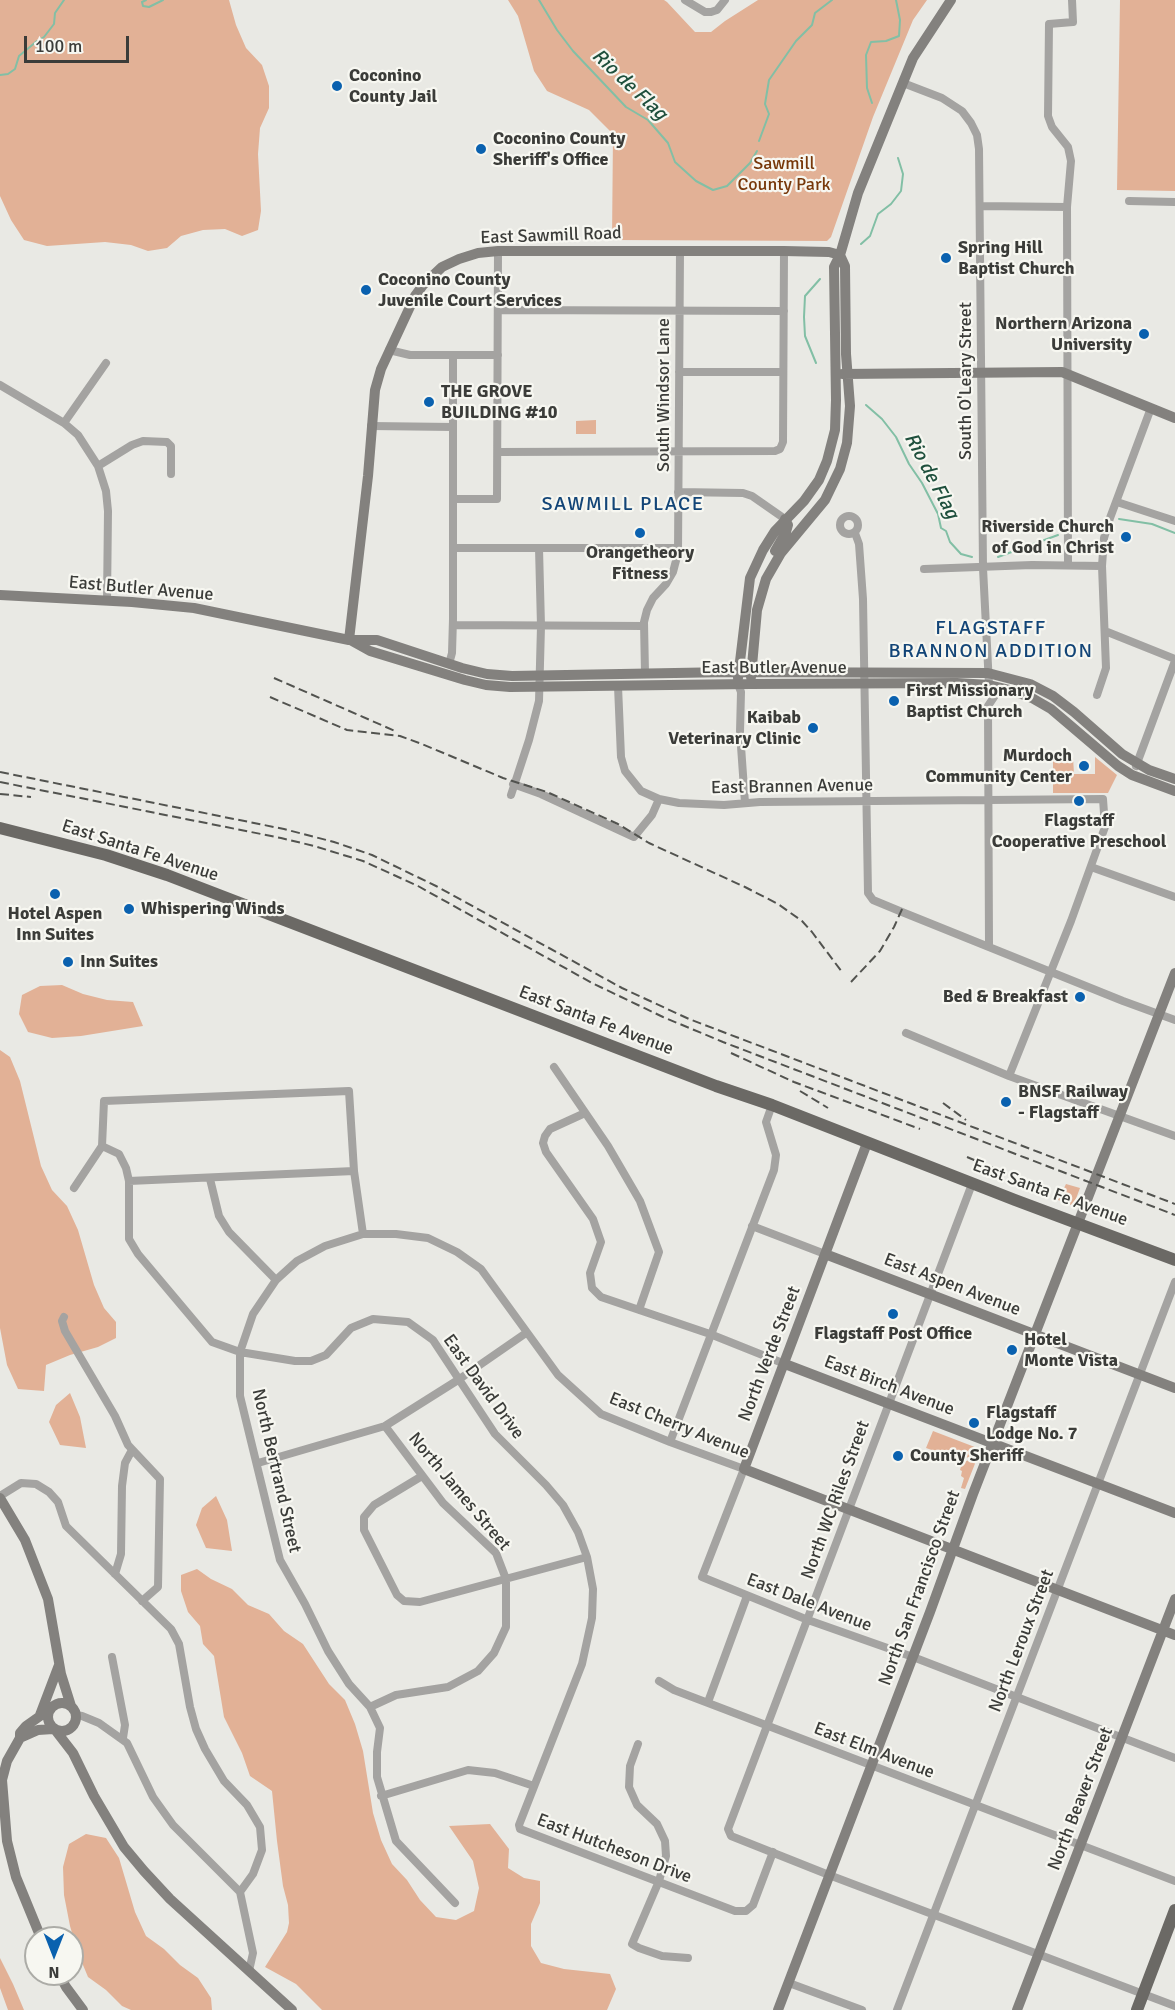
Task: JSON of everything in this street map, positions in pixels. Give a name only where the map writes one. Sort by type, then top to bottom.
[{"type":"main road","name":"East Santa Fe Avenue","points":[[0,828],[106,855],[167,875],[1175,1260]]},
{"type":"main road","points":[[1137,2010],[1175,1910]]},
{"type":"street","points":[[685,0],[705,12],[717,10],[725,0]]},
{"type":"street","points":[[745,804],[739,672],[750,578],[775,531],[804,501],[819,480],[827,461],[835,430],[834,267],[840,255],[858,193],[913,58],[951,0]]},
{"type":"street","points":[[1068,565],[1067,207],[1071,160],[1068,147],[1052,127],[1048,116],[1049,24],[1073,22],[1072,0]]},
{"type":"street","name":"South O'Leary Street","points":[[903,83],[942,98],[962,111],[977,135],[979,149],[982,568],[988,679]]},
{"type":"street","points":[[1129,201],[1175,202]]},
{"type":"street","points":[[980,206],[1067,207]]},
{"type":"street","points":[[453,499],[497,500],[499,452],[498,251]]},
{"type":"street","name":"East Sawmill Road","points":[[349,640],[368,477],[375,390],[389,350],[415,296],[442,267],[478,253],[498,251],[784,251],[829,252],[840,255]]},
{"type":"street","name":"South Windsor Lane","points":[[645,673],[644,626],[647,610],[653,598],[673,572],[678,548],[680,251]]},
{"type":"street","points":[[499,452],[775,451],[780,449],[783,442],[784,251]]},
{"type":"street","points":[[766,579],[781,553],[825,500],[840,469],[846,443],[850,406],[845,266],[840,255]]},
{"type":"street","points":[[498,310],[784,311]]},
{"type":"street","points":[[389,350],[410,355],[498,355]]},
{"type":"street","points":[[449,664],[452,653],[453,625],[453,356]]},
{"type":"street","points":[[64,423],[106,363]]},
{"type":"street","points":[[679,372],[783,372]]},
{"type":"street","points":[[836,374],[1068,374],[1175,418]]},
{"type":"street","points":[[0,385],[64,423],[78,435],[98,466],[106,491],[108,511],[107,601]]},
{"type":"street","points":[[1097,695],[1106,668],[1102,566],[1104,538],[1151,408]]},
{"type":"street","points":[[371,426],[453,427]]},
{"type":"street","points":[[98,466],[132,445],[143,441],[167,442],[171,446],[171,474]]},
{"type":"street","points":[[678,492],[743,493],[752,496],[785,519],[788,525],[768,562],[766,579],[757,610],[750,684]]},
{"type":"street","points":[[1117,502],[1175,521]]},
{"type":"street","points":[[855,533],[858,538],[861,564],[868,893],[873,900],[1175,1020]]},
{"type":"street","points":[[453,548],[678,548]]},
{"type":"street","points":[[511,795],[529,740],[541,688],[539,548]]},
{"type":"street","points":[[924,570],[1032,565],[1102,566]]},
{"type":"street","name":"East Butler Avenue","points":[[0,595],[194,608],[349,640],[377,640],[487,674],[541,676],[752,672],[864,678],[988,679],[1030,684],[1053,696],[1110,745],[1137,763],[1175,779]]},
{"type":"street","points":[[453,625],[644,626]]},
{"type":"street","points":[[1105,631],[1175,660],[1132,775]]},
{"type":"street","name":"East Butler Avenue","points":[[349,640],[370,651],[486,685],[541,688],[618,686],[739,688],[750,684],[864,678]]},
{"type":"street","name":"East Butler Avenue","points":[[988,679],[1052,709],[1118,766],[1132,775],[1175,791]]},
{"type":"street","points":[[513,784],[551,798],[634,837],[652,815],[659,799],[641,791],[625,771],[621,757],[618,686]]},
{"type":"street","points":[[989,946],[988,706],[996,694],[1003,691],[1014,691]]},
{"type":"street","name":"East Brannen Avenue","points":[[659,799],[679,803],[745,804],[1103,799],[1105,827],[1091,867]]},
{"type":"street","points":[[1008,1076],[1091,867],[1175,897]]},
{"type":"street","name":"North San Francisco Street","points":[[778,2010],[913,1657],[952,1548],[1175,973]]},
{"type":"street","points":[[906,1033],[1008,1076],[1175,1136]]},
{"type":"street","points":[[554,1066],[608,1146],[640,1201],[659,1252],[639,1310]]},
{"type":"street","points":[[74,1188],[102,1146],[104,1101],[349,1091],[354,1171],[363,1234]]},
{"type":"street","points":[[670,1442],[770,1181],[776,1155],[766,1122],[772,1105]]},
{"type":"street","name":"East Birch Avenue","points":[[585,1113],[550,1129],[543,1143],[546,1152],[593,1219],[600,1242],[590,1273],[592,1288],[601,1297],[710,1334],[1175,1513]]},
{"type":"street","name":"North Verde Street","points":[[702,1577],[785,1364],[867,1143]]},
{"type":"street","name":"East David Drive","points":[[102,1146],[119,1154],[126,1168],[129,1182],[129,1239],[138,1254],[212,1342],[240,1352],[295,1361],[311,1361],[326,1355],[351,1328],[373,1319],[408,1322],[433,1340],[495,1434],[563,1505],[578,1532],[586,1557],[592,1589],[592,1618],[582,1664],[534,1786]]},
{"type":"street","points":[[129,1182],[354,1171]]},
{"type":"street","points":[[210,1179],[219,1216],[229,1232],[276,1280]]},
{"type":"street","name":"North WC Riles Street","points":[[773,1852],[731,1836],[728,1825],[808,1620],[848,1508],[972,1184]]},
{"type":"street","name":"East Aspen Avenue","points":[[752,1226],[1175,1388]]},
{"type":"street","name":"East Cherry Avenue","points":[[240,1352],[253,1314],[276,1280],[297,1261],[325,1246],[363,1234],[396,1234],[428,1238],[457,1252],[481,1269],[558,1375],[600,1414],[1175,1635]]},
{"type":"street","name":"North Leroux Street","points":[[897,2010],[1175,1282]]},
{"type":"street","points":[[64,1317],[62,1321],[65,1331],[115,1416],[132,1450],[160,1479],[158,1587],[142,1601]]},
{"type":"street","points":[[258,1463],[385,1426],[458,1380],[526,1332]]},
{"type":"street","name":"North Bertrand Street","points":[[240,1352],[240,1396],[280,1560],[328,1651],[349,1684],[370,1707],[380,1728],[377,1777],[396,1841],[455,1903]]},
{"type":"street","name":"North James Street","points":[[370,1707],[396,1695],[448,1687],[478,1671],[494,1653],[506,1627],[506,1579],[496,1553],[443,1503],[385,1426]]},
{"type":"street","points":[[114,1574],[121,1554],[122,1486],[125,1463],[132,1450]]},
{"type":"street","points":[[422,1476],[374,1505],[364,1517],[364,1530],[397,1595],[404,1601],[420,1602],[586,1557]]},
{"type":"street","points":[[73,1753],[73,1716],[60,1669],[48,1599],[25,1540],[0,1497],[21,1483],[36,1484],[49,1492],[58,1502],[66,1526],[171,1629],[179,1644],[196,1729],[224,1781],[247,1805],[260,1827],[262,1850],[253,1874],[240,1892]]},
{"type":"street","name":"East Dale Avenue","points":[[702,1577],[808,1620],[913,1657],[1175,1758]]},
{"type":"street","points":[[708,1702],[747,1596]]},
{"type":"street","name":"North Beaver Street","points":[[1017,2010],[1175,1599]]},
{"type":"street","points":[[112,1657],[125,1725],[123,1738]]},
{"type":"street","points":[[60,1669],[49,1709],[49,1722],[73,1753],[94,1796],[124,1847],[170,1899],[292,2010]]},
{"type":"street","points":[[49,1709],[60,1669]]},
{"type":"street","name":"East Elm Avenue","points":[[659,1681],[674,1690],[1175,1881]]},
{"type":"street","points":[[36,1926],[16,1877],[7,1841],[3,1804],[4,1770],[11,1751],[20,1738],[20,1733],[26,1726],[49,1709],[65,1703],[73,1716],[99,1723],[123,1738],[131,1748],[153,1797],[173,1825],[240,1892],[253,1953],[249,1971]]},
{"type":"street","points":[[20,1738],[38,1730],[65,1731],[73,1716]]},
{"type":"street","points":[[638,1744],[630,1766],[629,1787],[637,1805],[657,1824],[665,1841],[666,1856],[632,1944],[662,1956],[688,1958]]},
{"type":"street","name":"East Hutcheson Drive","points":[[381,1796],[468,1770],[495,1773],[534,1786],[519,1825],[520,1829],[735,1911],[746,1911],[753,1905],[773,1852]]},
{"type":"street","points":[[773,1852],[1175,2006]]},
{"type":"street","points":[[789,1983],[862,2010]]},
{"type":"street","points":[[65,1986],[83,2010]]},
{"type":"green space","points":[[0,0],[229,0],[246,48],[262,65],[269,86],[269,108],[260,128],[258,154],[261,211],[258,230],[242,236],[225,229],[203,230],[181,236],[167,248],[148,251],[131,245],[105,242],[47,246],[24,240],[11,220],[0,196]]},
{"type":"green space","name":"Sawmill County Park","points":[[508,0],[664,0],[695,32],[711,32],[758,0],[927,0],[913,20],[873,117],[831,237],[827,241],[612,240],[613,134],[589,110],[547,91],[534,71],[518,16]]},
{"type":"green space","points":[[1120,0],[1175,0],[1175,191],[1117,190]]},
{"type":"green space","points":[[596,420],[596,434],[576,434],[576,421]]},
{"type":"green space","points":[[1053,757],[1073,757],[1074,774],[1095,774],[1095,757],[1117,775],[1108,793],[1053,793]]},
{"type":"green space","points":[[62,985],[83,994],[107,1000],[133,1002],[143,1026],[81,1036],[52,1038],[28,1032],[19,1014],[22,995],[40,986]]},
{"type":"green space","points":[[0,1050],[10,1057],[20,1081],[41,1166],[52,1190],[67,1206],[78,1230],[94,1285],[104,1308],[116,1322],[116,1338],[98,1347],[46,1365],[44,1391],[18,1389],[7,1365],[0,1328]]},
{"type":"green space","points":[[1066,1184],[1080,1188],[1074,1204],[1071,1205],[1058,1200]]},
{"type":"green space","points":[[70,1393],[80,1417],[86,1448],[60,1445],[49,1422],[56,1405]]},
{"type":"green space","points":[[933,1431],[980,1449],[979,1453],[961,1460],[926,1448]]},
{"type":"green space","points":[[978,1456],[965,1489],[961,1488],[964,1478],[960,1470],[962,1463]]},
{"type":"green space","points":[[216,1496],[227,1520],[232,1551],[206,1548],[196,1525],[202,1508]]},
{"type":"green space","points":[[197,1569],[232,1589],[248,1605],[269,1614],[284,1631],[303,1644],[329,1684],[345,1700],[363,1751],[373,1813],[381,1840],[392,1864],[407,1880],[420,1900],[436,1917],[456,1920],[474,1911],[479,1888],[473,1861],[449,1826],[490,1824],[509,1849],[508,1868],[524,1878],[540,1881],[540,1903],[531,1924],[531,1946],[541,1963],[564,1969],[610,1974],[616,1989],[607,2010],[322,2010],[296,1984],[265,1967],[287,1932],[289,1923],[272,1791],[250,1776],[242,1753],[224,1717],[214,1656],[203,1644],[200,1626],[188,1612],[181,1591],[181,1575]]},
{"type":"green space","points":[[86,1834],[106,1838],[119,1858],[135,1912],[146,1936],[198,1978],[211,1998],[212,2010],[131,2010],[122,2006],[88,1977],[84,1967],[84,1926],[70,1926],[64,1895],[63,1867],[69,1844]]},
{"type":"green space","points":[[0,1958],[24,2010],[8,2010],[0,1988]]},
{"type":"waterway","name":"Rio de Flag","points":[[0,75],[8,74],[15,69],[19,56],[44,37],[54,24],[55,13],[64,0]]},
{"type":"waterway","name":"Rio de Flag","points":[[146,0],[142,2],[143,6],[149,7],[163,0]]},
{"type":"waterway","name":"Rio de Flag","points":[[539,0],[573,51],[626,107],[648,120],[668,143],[675,162],[696,181],[713,190],[727,186],[750,163],[757,151]]},
{"type":"waterway","name":"Rio de Flag","points":[[759,141],[769,114],[765,104],[769,80],[796,41],[812,25],[815,13],[832,0]]},
{"type":"waterway","name":"Rio de Flag","points":[[872,103],[867,88],[866,55],[871,42],[886,41],[899,36],[900,20],[896,0]]},
{"type":"waterway","name":"Rio de Flag","points":[[861,244],[870,236],[878,214],[891,204],[901,191],[903,174],[898,158]]},
{"type":"waterway","name":"Rio de Flag","points":[[816,363],[805,336],[804,317],[805,296],[820,279]]},
{"type":"waterway","name":"Rio de Flag","points":[[866,405],[882,419],[896,437],[938,514],[941,528],[946,531],[950,542],[961,554],[972,557]]},
{"type":"waterway","name":"Rio de Flag","points":[[1119,519],[1152,524],[1175,533]]},
{"type":"waterway","name":"Rio de Flag","points":[[1080,528],[1098,524]]},
{"type":"waterway","name":"Rio de Flag","points":[[998,557],[1058,535]]},
{"type":"railway","points":[[274,678],[395,731]]},
{"type":"railway","points":[[270,697],[347,730],[400,736],[422,744],[503,778],[547,792],[618,824],[649,843],[778,904],[802,921],[842,972]]},
{"type":"railway","points":[[0,772],[284,829],[372,855],[436,886],[622,988],[689,1019],[1175,1204]]},
{"type":"railway","points":[[0,782],[281,838],[363,861],[418,886],[592,983],[663,1017],[1175,1215]]},
{"type":"railway","points":[[0,794],[31,797]]},
{"type":"railway","points":[[851,982],[880,951],[903,907]]},
{"type":"railway","points":[[731,1053],[794,1082],[920,1129]]},
{"type":"railway","points":[[800,1091],[828,1108]]},
{"type":"railway","points":[[943,1103],[966,1120]]},
{"type":"railway","points":[[967,1157],[998,1170]]},
{"type":"place","name":"Coconino County Jail","points":[[337,86]]},
{"type":"place","name":"Coconino County Sheriff's Office","points":[[481,149]]},
{"type":"place","name":"Spring Hill Baptist Church","points":[[946,258]]},
{"type":"place","name":"Coconino County Juvenile Court Services","points":[[366,290]]},
{"type":"place","name":"Northern Arizona University","points":[[1144,334]]},
{"type":"place","name":"THE GROVE BUILDING #10","points":[[429,402]]},
{"type":"place","name":"Orangetheory Fitness","points":[[640,533]]},
{"type":"place","name":"Riverside Church of God in Christ","points":[[1126,537]]},
{"type":"place","name":"First Missionary Baptist Church","points":[[894,701]]},
{"type":"place","name":"Kaibab Veterinary Clinic","points":[[813,728]]},
{"type":"place","name":"Murdoch Community Center","points":[[1084,766]]},
{"type":"place","name":"Flagstaff Cooperative Preschool","points":[[1079,801]]},
{"type":"place","name":"Hotel Aspen Inn Suites","points":[[55,894]]},
{"type":"place","name":"Whispering Winds","points":[[129,909]]},
{"type":"place","name":"Inn Suites","points":[[68,962]]},
{"type":"place","name":"Bed & Breakfast","points":[[1080,997]]},
{"type":"place","name":"BNSF Railway - Flagstaff","points":[[1006,1102]]},
{"type":"place","name":"Flagstaff Post Office","points":[[893,1314]]},
{"type":"place","name":"Hotel Monte Vista","points":[[1012,1350]]},
{"type":"place","name":"Flagstaff Lodge No. 7","points":[[974,1423]]},
{"type":"place","name":"County Sheriff","points":[[898,1456]]},
{"type":"district","name":"SAWMILL PLACE","points":[[623,505]]},
{"type":"district","name":"FLAGSTAFF BRANNON ADDITION","points":[[991,640]]}]
